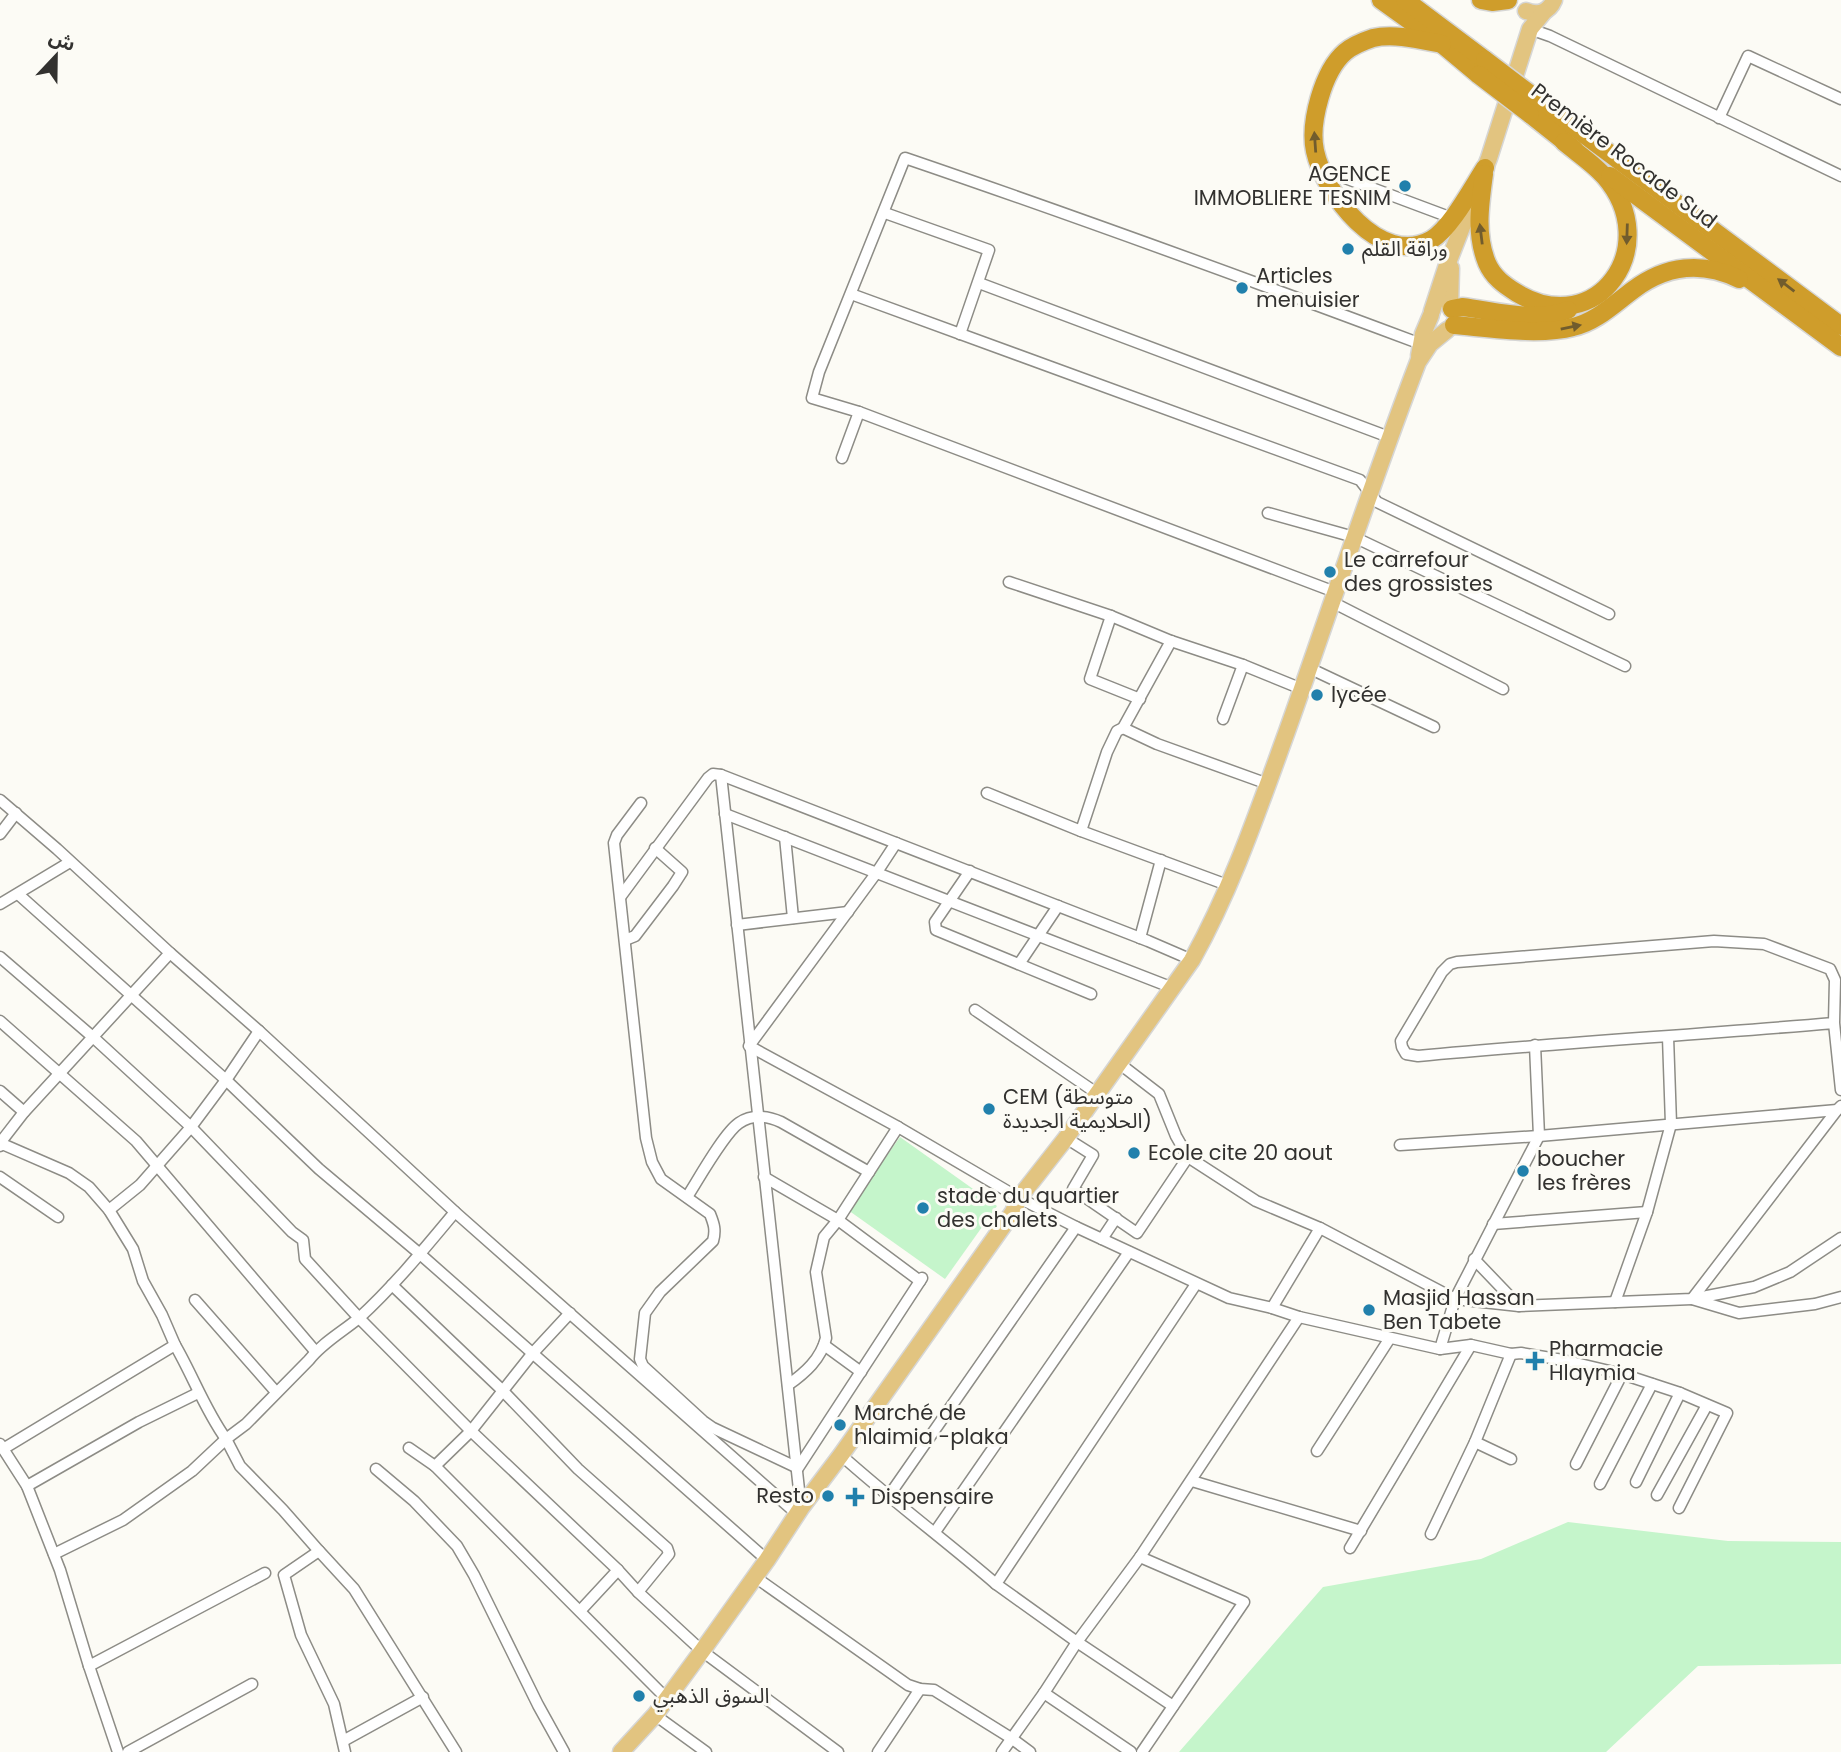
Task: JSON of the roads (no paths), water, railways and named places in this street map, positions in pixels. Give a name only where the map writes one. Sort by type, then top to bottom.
[{"type":"highway","name":"Première Rocade Sud","points":[[1381,0],[1442,44],[1482,68]]},
{"type":"highway","name":"Première Rocade Sud","points":[[1405,0],[1482,68],[1534,107],[1841,326]]},
{"type":"highway","points":[[1481,0],[1508,0]]},
{"type":"highway","points":[[1442,44],[1384,37],[1372,38],[1346,51],[1327,77],[1317,107],[1313,138],[1318,162],[1338,200],[1357,223],[1376,237],[1400,244],[1421,244],[1436,236],[1485,168]]},
{"type":"highway","name":"Première Rocade Sud","points":[[1534,107],[1564,142],[1841,347]]},
{"type":"highway","points":[[1451,318],[1462,307],[1536,317],[1552,316],[1600,293],[1614,279],[1626,256],[1628,222],[1620,200],[1604,176],[1564,142]]},
{"type":"highway","points":[[1485,168],[1480,236],[1488,264],[1499,281],[1520,295],[1540,303],[1562,306],[1580,303]]},
{"type":"highway","points":[[1451,318],[1519,331],[1571,328],[1587,323],[1660,274],[1684,267],[1720,270],[1774,296]]},
{"type":"main road","points":[[1451,318],[1438,330],[1430,320],[1441,282],[1485,168],[1530,29],[1529,8],[1551,6],[1554,0]]},
{"type":"main road","points":[[1418,362],[1451,318],[1451,255]]},
{"type":"main road","points":[[621,1752],[655,1715],[702,1651],[1013,1212],[1019,1198],[1120,1064],[1192,960],[1230,886],[1268,784],[1369,492],[1418,362],[1432,313],[1439,306],[1451,318]]},
{"type":"street","points":[[1530,29],[1841,176]]},
{"type":"street","points":[[1719,118],[1748,57],[1841,99]]},
{"type":"street","points":[[1421,344],[1190,258],[905,158],[819,372],[812,398],[859,412],[1334,597],[1503,689]]},
{"type":"street","points":[[1329,172],[1451,218]]},
{"type":"street","points":[[885,213],[989,250],[960,334]]},
{"type":"street","points":[[979,283],[1389,438]]},
{"type":"street","points":[[851,295],[1360,480],[1377,502],[1609,614]]},
{"type":"street","points":[[842,458],[859,412]]},
{"type":"street","points":[[1268,513],[1354,537],[1625,666]]},
{"type":"street","points":[[1009,582],[1111,616],[1302,689]]},
{"type":"street","points":[[1111,616],[1090,679],[1140,699]]},
{"type":"street","points":[[1081,831],[1107,752],[1117,731],[1123,728],[1140,699],[1171,641]]},
{"type":"street","points":[[1223,719],[1243,666]]},
{"type":"street","points":[[1309,668],[1434,727]]},
{"type":"street","points":[[1123,728],[1157,744],[1268,784]]},
{"type":"street","points":[[621,896],[713,774],[1058,905],[1192,960]]},
{"type":"street","points":[[720,775],[797,1468],[799,1511]]},
{"type":"street","points":[[987,793],[1230,886]]},
{"type":"street","points":[[0,800],[569,1313],[799,1511]]},
{"type":"street","points":[[641,803],[614,843],[646,1138],[652,1162],[661,1179],[710,1214],[715,1233],[713,1241],[660,1292],[645,1313],[640,1359],[643,1366],[713,1428],[797,1468]]},
{"type":"street","points":[[0,834],[16,813]]},
{"type":"street","points":[[725,814],[1173,988]]},
{"type":"street","points":[[785,837],[793,918]]},
{"type":"street","points":[[749,1046],[896,843]]},
{"type":"street","points":[[625,940],[635,936],[682,872],[656,848]]},
{"type":"street","points":[[1140,937],[1161,860]]},
{"type":"street","points":[[0,904],[70,862]]},
{"type":"street","points":[[970,871],[935,922],[936,930],[1091,994]]},
{"type":"street","points":[[18,894],[226,1080],[319,1169],[420,1254],[767,1560]]},
{"type":"street","points":[[1019,964],[1058,905]]},
{"type":"street","points":[[737,925],[848,912]]},
{"type":"street","points":[[1834,1023],[1418,1056],[1406,1054],[1401,1041],[1443,972],[1450,964],[1457,962],[1714,941],[1764,944],[1830,969],[1835,979],[1834,1023],[1841,1090]]},
{"type":"street","points":[[170,953],[24,1112],[0,1144],[69,1173],[89,1187],[109,1210],[133,1249],[143,1281],[198,1393],[240,1466],[354,1589],[456,1752]]},
{"type":"street","points":[[0,957],[191,1127],[292,1232],[303,1240],[305,1259],[359,1318],[471,1431],[638,1592],[702,1651],[838,1752]]},
{"type":"street","points":[[975,1010],[1098,1094]]},
{"type":"street","points":[[0,1021],[136,1141],[315,1352]]},
{"type":"street","points":[[109,1210],[140,1185],[191,1127],[259,1031]]},
{"type":"street","points":[[1615,1302],[1647,1212],[1671,1125],[1668,1037]]},
{"type":"street","points":[[1440,1349],[1455,1299],[1539,1136],[1535,1045]]},
{"type":"street","points":[[749,1046],[898,1127],[1019,1198],[1229,1298],[1440,1349],[1471,1345],[1511,1354],[1521,1353],[1563,1360],[1622,1374],[1680,1393],[1727,1413],[1679,1508]]},
{"type":"street","points":[[1120,1064],[1158,1094],[1188,1157],[1213,1175],[1256,1201],[1320,1228],[1455,1299],[1519,1306],[1692,1299],[1754,1287],[1790,1272],[1841,1238]]},
{"type":"street","points":[[0,1091],[24,1112]]},
{"type":"street","points":[[1399,1145],[1671,1125],[1839,1108]]},
{"type":"street","points":[[1692,1299],[1839,1108]]},
{"type":"street","points":[[687,1197],[728,1134],[739,1123],[757,1116],[772,1117],[869,1172]]},
{"type":"street","points":[[788,1385],[811,1366],[824,1345],[825,1330],[816,1272],[824,1237],[838,1220],[898,1127]]},
{"type":"street","points":[[1066,1138],[1093,1155],[1073,1189],[1137,1233],[1188,1157]]},
{"type":"street","points":[[0,1177],[58,1217]]},
{"type":"street","points":[[764,1177],[838,1220],[921,1279],[797,1468]]},
{"type":"street","points":[[54,1554],[123,1520],[192,1471],[226,1439],[247,1424],[315,1352],[359,1318],[456,1212]]},
{"type":"street","points":[[1493,1224],[1647,1212]]},
{"type":"street","points":[[1102,1239],[1115,1218]]},
{"type":"street","points":[[888,1497],[1076,1227]]},
{"type":"street","points":[[1272,1308],[1320,1228]]},
{"type":"street","points":[[935,1532],[1129,1252]]},
{"type":"street","points":[[1474,1259],[1519,1306]]},
{"type":"street","points":[[996,1584],[1196,1284]]},
{"type":"street","points":[[392,1285],[578,1469],[667,1548],[669,1554],[665,1561],[638,1592]]},
{"type":"street","points":[[1692,1299],[1739,1313],[1815,1304],[1841,1297]]},
{"type":"street","points":[[195,1300],[276,1392]]},
{"type":"street","points":[[435,1466],[471,1431],[532,1354],[569,1313]]},
{"type":"street","points":[[1002,1752],[1192,1481],[1299,1317]]},
{"type":"street","points":[[1317,1451],[1390,1338]]},
{"type":"street","points":[[118,1752],[54,1554],[27,1486],[1,1446],[175,1345]]},
{"type":"street","points":[[824,1345],[861,1372]]},
{"type":"street","points":[[1350,1548],[1471,1345]]},
{"type":"street","points":[[1431,1534],[1475,1442],[1511,1354]]},
{"type":"street","points":[[1576,1464],[1622,1374]]},
{"type":"street","points":[[1600,1484],[1652,1384]]},
{"type":"street","points":[[27,1486],[139,1422],[198,1393]]},
{"type":"street","points":[[1636,1482],[1680,1393]]},
{"type":"street","points":[[1657,1495],[1707,1405]]},
{"type":"street","points":[[1475,1442],[1511,1459]]},
{"type":"street","points":[[409,1448],[435,1466],[667,1699]]},
{"type":"street","points":[[841,1455],[888,1497],[935,1532],[996,1584],[1173,1706]]},
{"type":"street","points":[[376,1469],[414,1502],[457,1546],[564,1752]]},
{"type":"street","points":[[1192,1481],[1361,1531]]},
{"type":"street","points":[[319,1551],[284,1575],[301,1635],[334,1704],[344,1746],[423,1698]]},
{"type":"street","points":[[1140,1557],[1244,1602],[1142,1752]]},
{"type":"street","points":[[580,1611],[618,1570]]},
{"type":"street","points":[[89,1666],[265,1573]]},
{"type":"street","points":[[755,1577],[908,1685],[934,1690],[1030,1752]]},
{"type":"street","points":[[128,1752],[252,1684]]},
{"type":"street","points":[[878,1752],[920,1689]]},
{"type":"street","points":[[1044,1693],[1131,1752]]},
{"type":"street","points":[[655,1715],[706,1752]]},
{"type":"place","name":"AGENCE IMMOBLIERE TESNIM","points":[[1405,186]]},
{"type":"place","name":"وراقة القلم","points":[[1348,249]]},
{"type":"place","name":"Articles menuisier","points":[[1242,288]]},
{"type":"place","name":"Le carrefour des grossistes","points":[[1330,572]]},
{"type":"place","name":"lycée","points":[[1317,695]]},
{"type":"place","name":"CEM (متوسطة الحلايمية الجديدة)","points":[[989,1109]]},
{"type":"place","name":"Ecole cite 20 aout","points":[[1134,1153]]},
{"type":"place","name":"boucher les frères","points":[[1523,1171]]},
{"type":"place","name":"stade du quartier des chalets","points":[[923,1208]]},
{"type":"place","name":"Masjid Hassan Ben Tabete","points":[[1369,1310]]},
{"type":"place","name":"Pharmacie Hlaymia","points":[[1535,1361]]},
{"type":"place","name":"Marché de hlaimia -plaka","points":[[840,1425]]},
{"type":"place","name":"Resto","points":[[828,1496]]},
{"type":"place","name":"Dispensaire","points":[[855,1497]]},
{"type":"place","name":"السوق الذهبي","points":[[639,1696]]}]
